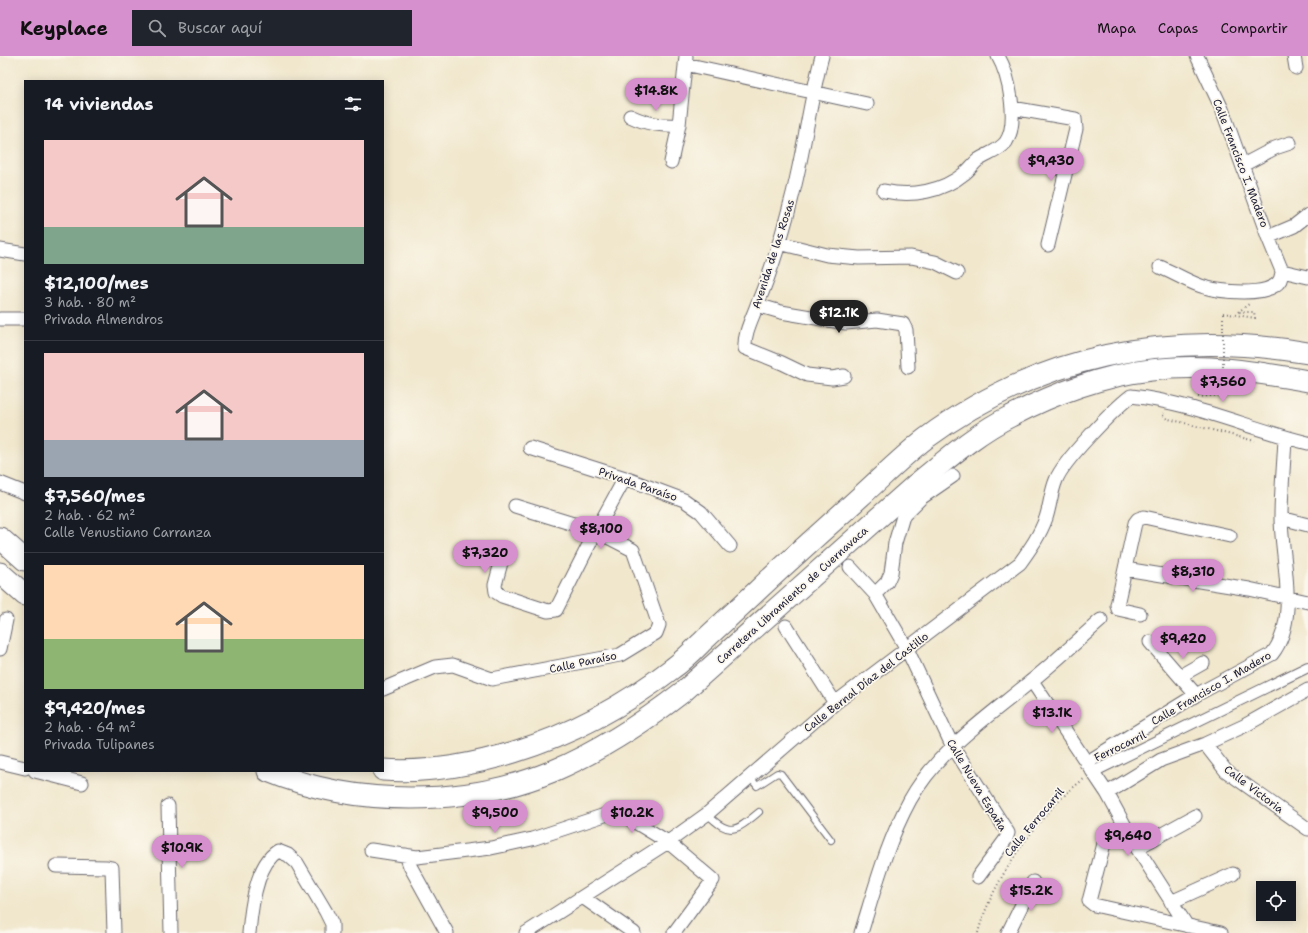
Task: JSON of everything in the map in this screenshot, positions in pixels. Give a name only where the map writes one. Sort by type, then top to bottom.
[{"type":"highway","points":[[384,770],[409,770],[485,761],[550,741],[579,728],[610,711],[675,667],[780,569],[925,440],[1000,394],[1045,373],[1112,354],[1148,347],[1186,344],[1267,346],[1308,353]]},
{"type":"highway","name":"Carretera Libramiento de Cuernavaca","points":[[271,772],[319,786],[366,795],[409,798],[448,796],[486,790],[553,771],[591,752],[647,720],[684,691],[915,485],[945,460],[1010,416],[1114,376],[1151,370],[1215,368],[1262,373],[1308,381]]},
{"type":"highway","points":[[0,538],[24,559]]},
{"type":"highway","points":[[0,573],[24,594]]},
{"type":"street","name":"Avenida de las Rosas","points":[[822,56],[812,93],[803,155],[779,244],[744,342],[745,348],[807,375],[832,378],[844,376]]},
{"type":"street","points":[[884,191],[900,194],[925,192],[948,185],[965,174],[978,160],[998,149],[1006,141],[1012,108],[1004,68],[998,56]]},
{"type":"street","name":"Calle Francisco I. Madero","points":[[1197,56],[1222,109],[1268,237],[1282,271]]},
{"type":"street","points":[[671,162],[679,125],[685,60],[812,93],[867,104]]},
{"type":"street","points":[[1012,108],[1075,119],[1076,129],[1048,245]]},
{"type":"street","points":[[630,116],[644,122],[661,126],[679,125]]},
{"type":"street","points":[[1243,165],[1275,148],[1290,143]]},
{"type":"street","points":[[1268,237],[1294,226],[1308,215]]},
{"type":"street","points":[[779,244],[827,255],[859,258],[911,257],[935,262],[957,273]]},
{"type":"street","points":[[0,250],[24,254]]},
{"type":"street","points":[[1160,267],[1200,286],[1215,290],[1260,292],[1272,287],[1280,280],[1282,271],[1308,277]]},
{"type":"street","points":[[757,305],[781,312],[846,323],[877,320],[903,324],[906,330],[908,367]]},
{"type":"street","points":[[0,319],[24,320]]},
{"type":"street","name":"Calle Bernal Díaz del Castillo","points":[[526,933],[584,898],[707,814],[835,703],[1020,563],[1035,543],[1046,518],[1055,481],[1061,470],[1102,424],[1131,396],[1197,408],[1285,437]]},
{"type":"street","points":[[1285,437],[1308,443]]},
{"type":"street","name":"Calle Francisco I. Madero","points":[[1089,768],[1196,695],[1272,654],[1279,644],[1284,631],[1287,596],[1281,518],[1285,437]]},
{"type":"street","name":"Privada Paraíso","points":[[530,448],[625,478],[684,500],[700,512],[730,546]]},
{"type":"street","points":[[875,594],[887,582],[891,573],[895,543],[903,516],[921,498],[952,476]]},
{"type":"street","points":[[502,559],[495,585],[496,592],[502,596],[548,611],[556,610],[625,478]]},
{"type":"street","points":[[0,483],[24,493]]},
{"type":"street","name":"Calle Paraíso","points":[[384,690],[435,667],[453,665],[492,679],[620,655],[656,633],[660,625],[632,550],[596,532],[515,506]]},
{"type":"street","points":[[1140,614],[1118,609],[1135,523],[1138,519],[1144,517],[1230,536]]},
{"type":"street","points":[[1281,518],[1308,525]]},
{"type":"street","name":"Calle Nueva España","points":[[850,567],[875,594],[907,649],[952,745],[1008,832],[1006,839],[978,877]]},
{"type":"street","points":[[1125,570],[1287,596],[1308,602]]},
{"type":"street","points":[[0,648],[6,620]]},
{"type":"street","points":[[861,933],[889,844],[911,799],[952,745],[1032,681],[1101,620]]},
{"type":"street","points":[[786,626],[835,703]]},
{"type":"street","points":[[1150,642],[1196,695]]},
{"type":"street","points":[[1180,676],[1203,663]]},
{"type":"street","name":"Ferrocarril","points":[[1089,768],[1308,667]]},
{"type":"street","points":[[1032,681],[1107,793],[1137,848],[1187,926]]},
{"type":"street","points":[[1107,793],[1161,760],[1205,744],[1244,726],[1308,690]]},
{"type":"street","name":"Calle Victoria","points":[[1205,744],[1226,771],[1305,825]]},
{"type":"street","points":[[0,762],[24,768]]},
{"type":"street","points":[[39,772],[82,783]]},
{"type":"street","points":[[168,806],[171,933]]},
{"type":"street","points":[[371,850],[417,857],[491,848],[532,839],[617,811],[668,842],[713,880],[674,933]]},
{"type":"street","points":[[1137,848],[1196,816]]},
{"type":"street","points":[[1127,829],[1111,831],[1105,840],[1089,901],[1094,905],[1221,933]]},
{"type":"street","points":[[249,933],[251,907],[262,870],[272,855],[278,851],[288,854],[297,863],[326,912],[332,924],[332,933]]},
{"type":"street","points":[[406,855],[410,866],[447,933]]},
{"type":"street","points":[[56,866],[112,868],[114,933]]},
{"type":"street","points":[[1171,902],[1234,874]]},
{"type":"street","points":[[1008,933],[1033,882]]},
{"type":"street","points":[[584,898],[634,933]]},
{"type":"lane","points":[[750,777],[757,786],[777,773],[781,774],[831,840]]},
{"type":"lane","points":[[707,814],[719,826],[735,829],[741,827],[759,812]]},
{"type":"path","points":[[1223,395],[1223,313],[1255,318],[1254,312],[1238,312]]},
{"type":"path","name":"Calle Ferrocarril","points":[[978,933],[983,915],[1010,862],[1053,807],[1076,784],[1089,768]]}]
